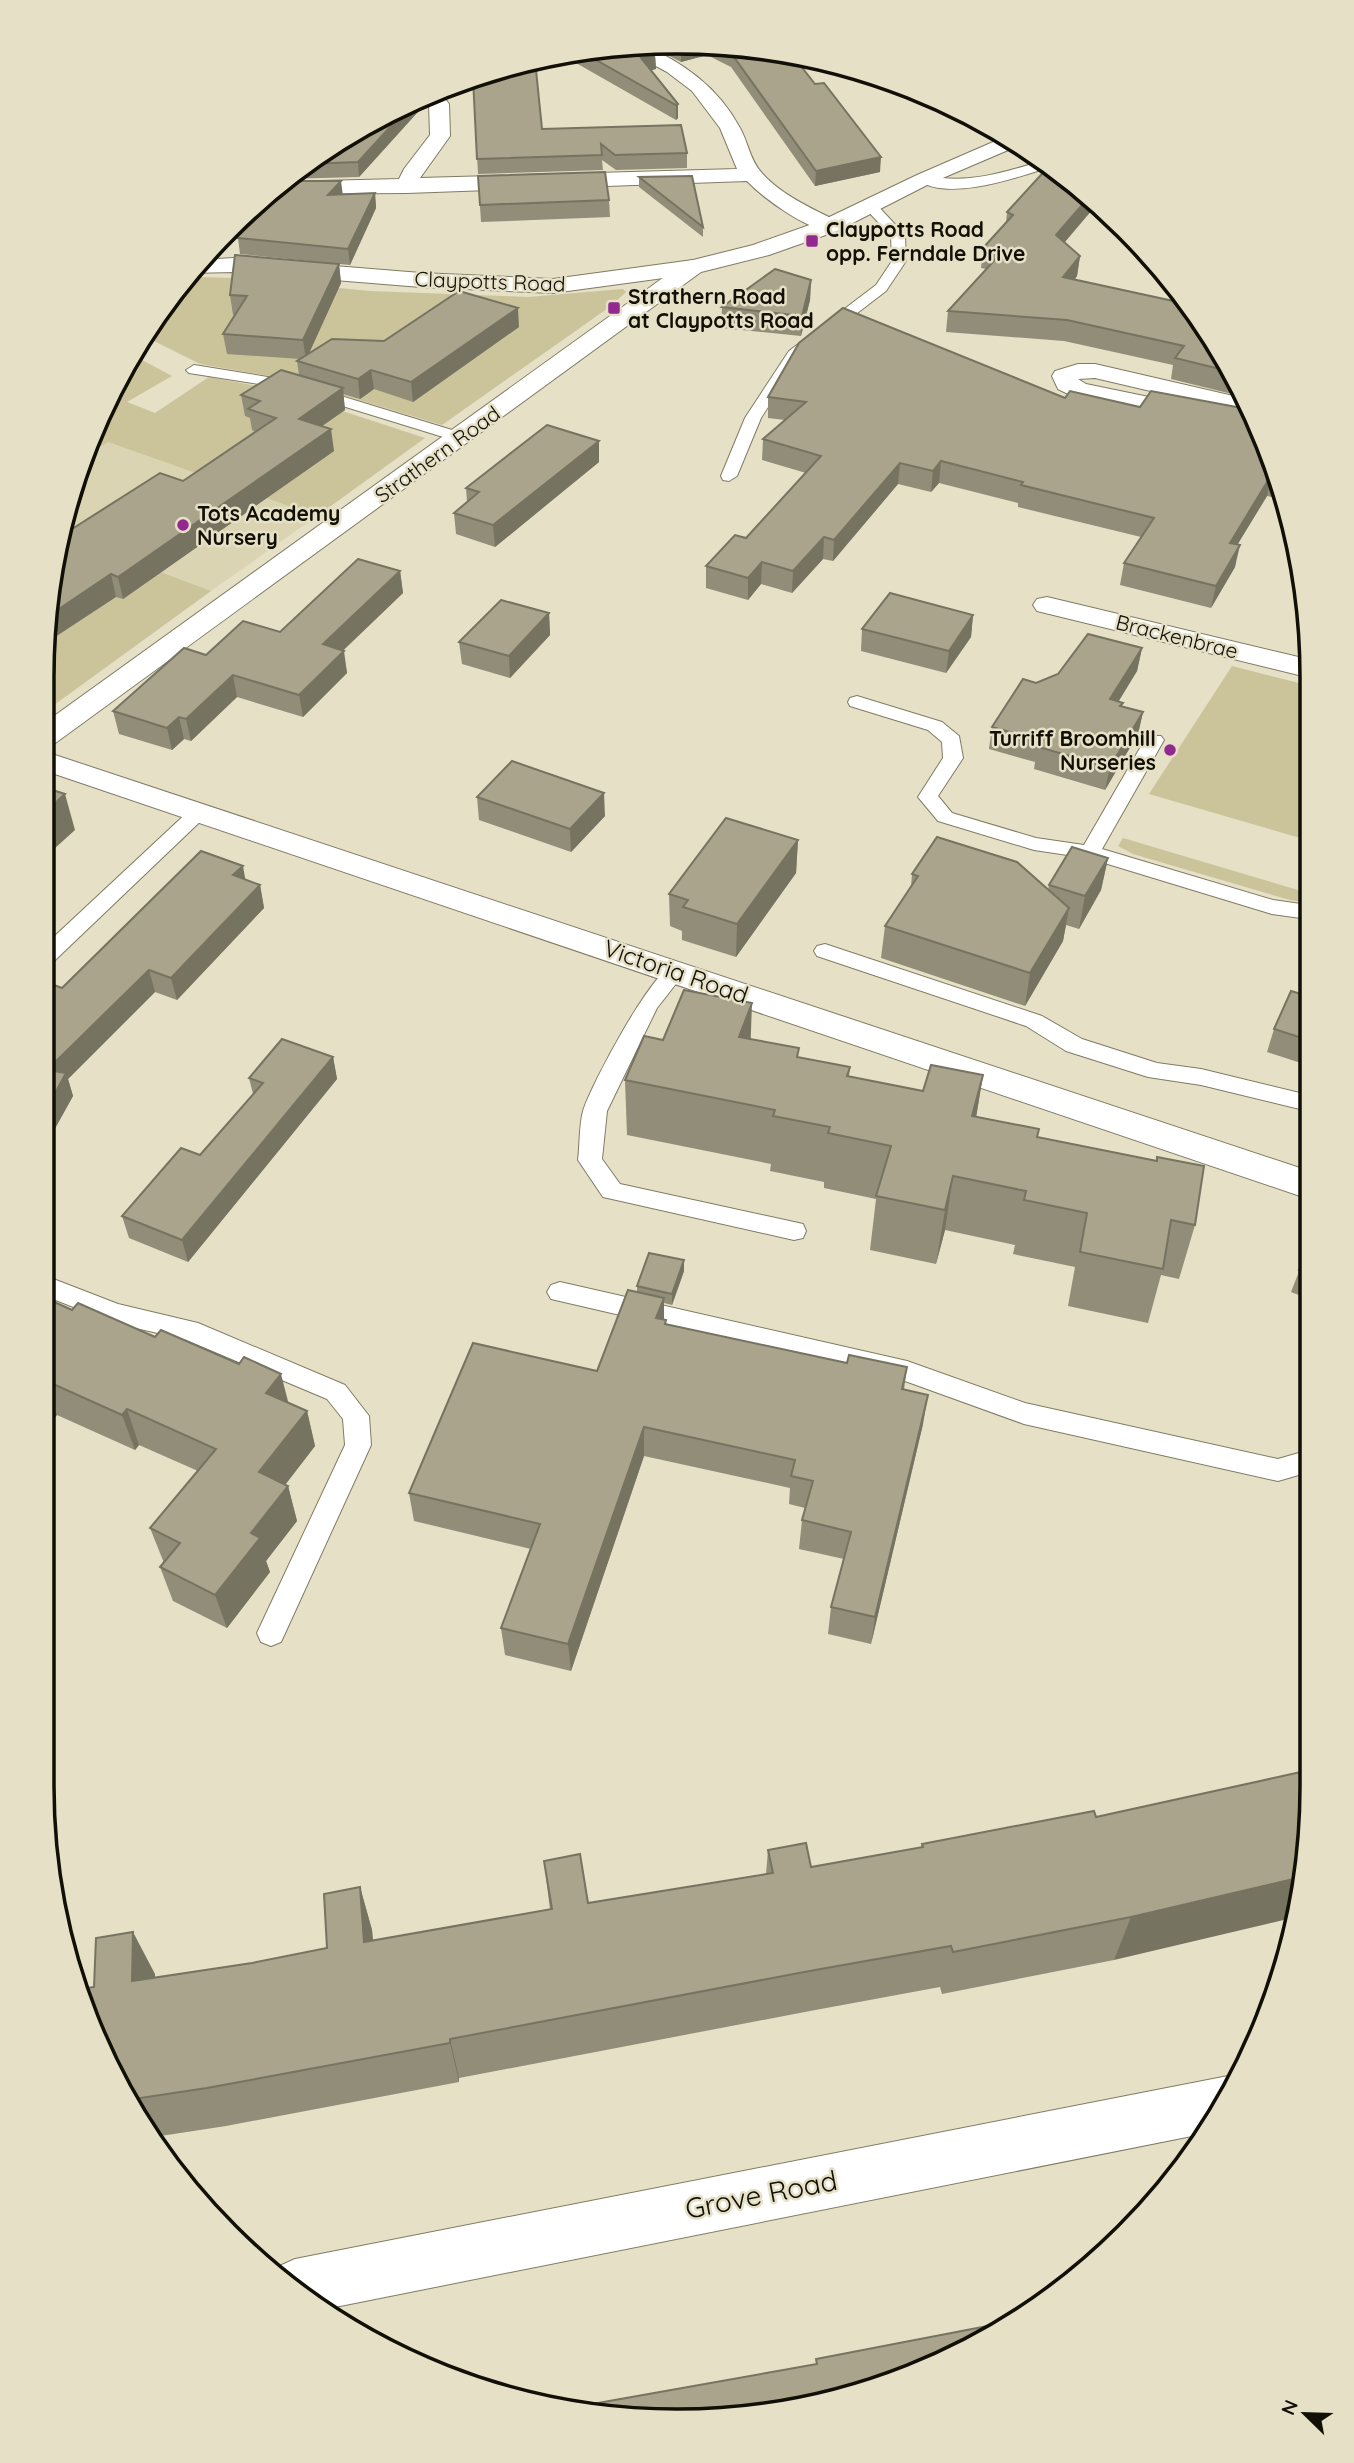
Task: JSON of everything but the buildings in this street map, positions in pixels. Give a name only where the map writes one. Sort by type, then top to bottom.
[{"type":"street","points":[[649,55],[682,72],[710,96],[730,129],[752,175],[807,215],[829,226]]},
{"type":"street","points":[[407,187],[411,173],[440,136],[439,104]]},
{"type":"street","name":"Claypotts Road","points":[[209,266],[234,265],[421,280],[553,286],[693,267],[761,250],[829,226],[924,179],[1001,146]]},
{"type":"street","points":[[291,189],[752,175]]},
{"type":"street","name":"Strathern Road","points":[[54,730],[693,267]]},
{"type":"street","points":[[1237,405],[1095,370],[1078,371],[1065,376],[1066,384],[1079,390],[1244,421]]},
{"type":"street","name":"Brackenbrae","points":[[1047,605],[1299,666]]},
{"type":"street","name":"Victoria Road","points":[[54,764],[1300,1182]]},
{"type":"street","name":"Grove Road","points":[[305,2285],[1211,2105]]},
{"type":"lane","points":[[924,179],[960,187],[979,184],[1034,167]]},
{"type":"lane","points":[[729,476],[753,418],[794,354],[881,288],[899,261],[898,235],[870,206]]},
{"type":"lane","points":[[194,370],[286,384],[459,438]]},
{"type":"lane","points":[[857,702],[935,726],[952,740],[953,758],[928,797],[944,817],[1034,844],[1090,852],[1272,907],[1300,911]]},
{"type":"lane","points":[[1090,852],[1153,740]]},
{"type":"lane","points":[[54,949],[199,812]]},
{"type":"lane","points":[[825,951],[1034,1021],[1074,1045],[1156,1071],[1201,1077],[1300,1101]]},
{"type":"lane","points":[[675,971],[648,1005],[595,1111],[590,1160],[612,1191],[794,1231]]},
{"type":"lane","points":[[54,1288],[114,1313],[190,1330],[337,1392],[356,1416],[358,1446],[271,1633]]},
{"type":"lane","points":[[560,1292],[907,1371],[1024,1413],[1278,1470],[1300,1464]]},
{"type":"shaded area","points":[[200,277],[370,291],[528,297],[623,289],[626,292],[611,306],[442,425],[293,380],[200,364],[153,341]]},
{"type":"shaded area","points":[[142,360],[172,376],[127,402],[155,413],[209,377],[278,390],[425,438],[317,516],[108,442],[98,448],[118,402]]},
{"type":"shaded area","name":"Tots Academy Nursery","points":[[108,442],[317,516],[211,591],[70,538],[87,477],[98,448]]},
{"type":"shaded area","points":[[70,538],[211,591],[54,705],[56,636]]},
{"type":"shaded area","points":[[1232,666],[1300,683],[1300,838],[1149,794]]},
{"type":"shaded area","points":[[1123,838],[1300,891],[1300,902],[1133,854],[1118,846]]},
{"type":"place","name":"Claypotts Road opp. Ferndale Drive","points":[[812,241]]},
{"type":"place","name":"Strathern Road at Claypotts Road","points":[[614,308]]},
{"type":"place","name":"Tots Academy Nursery","points":[[183,525]]},
{"type":"place","name":"Turriff Broomhill Nurseries","points":[[1170,750]]}]
